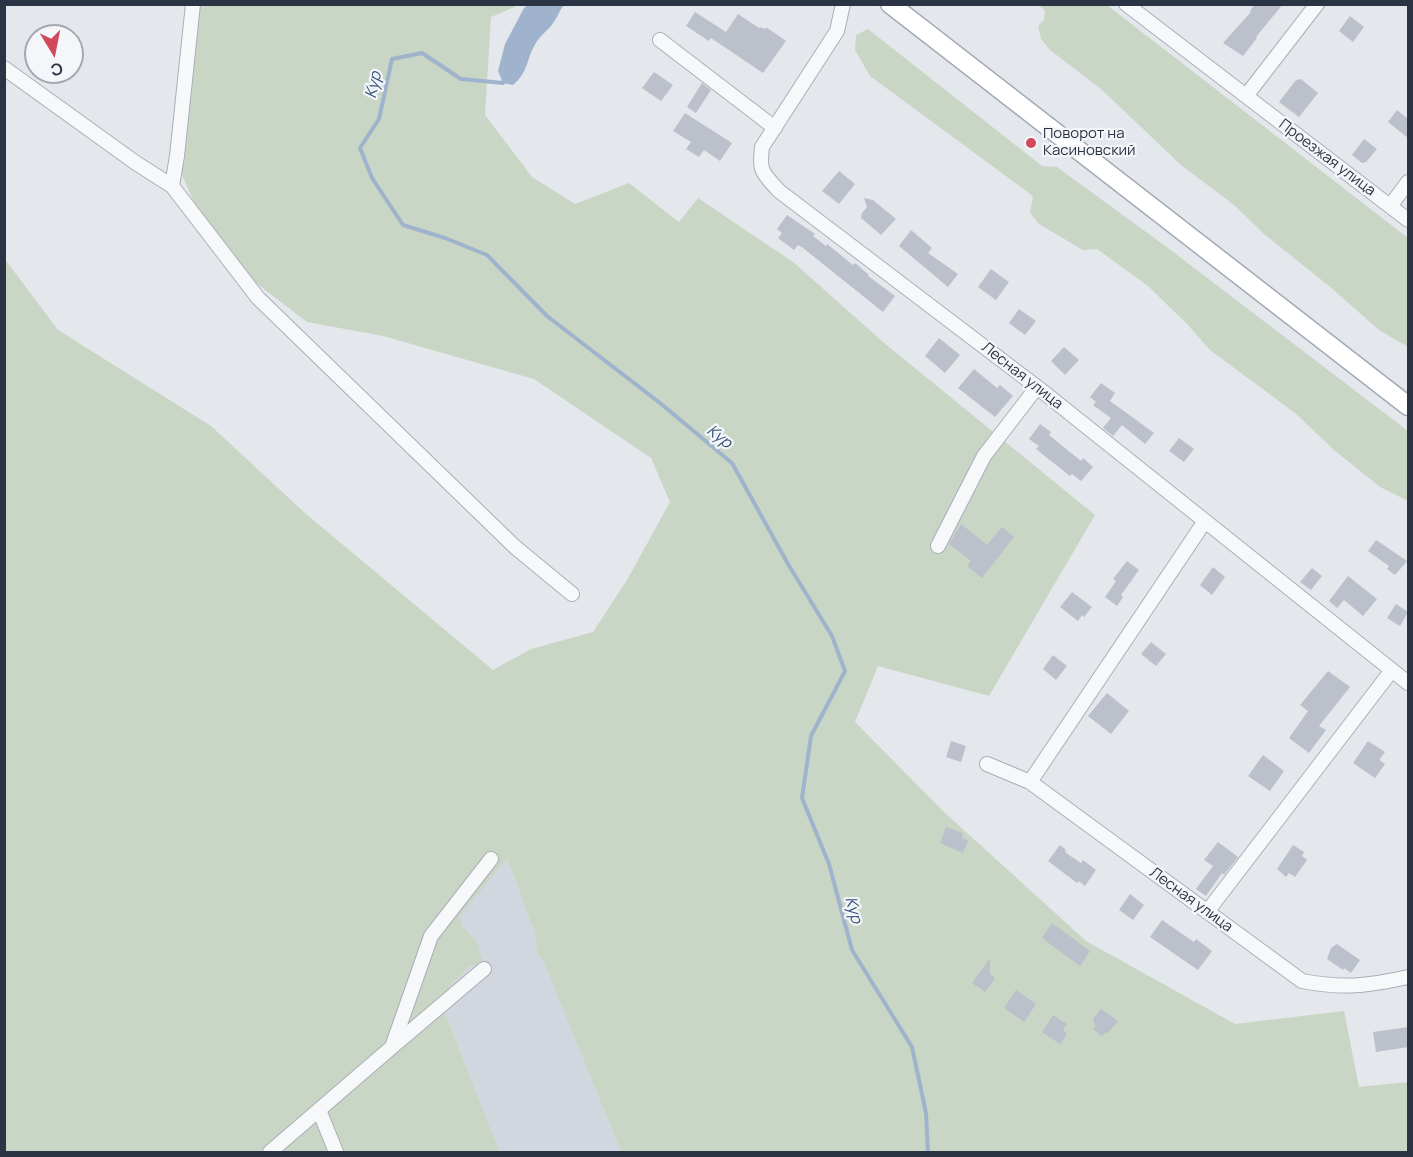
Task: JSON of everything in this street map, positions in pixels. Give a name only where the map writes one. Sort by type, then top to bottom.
[{"type":"main road","points":[[890,4],[1408,405]]},
{"type":"street","points":[[172,186],[193,4]]},
{"type":"street","name":"Лесная улица","points":[[843,4],[837,32],[762,147],[760,166],[779,191],[1037,387],[1408,683]]},
{"type":"street","name":"Проезжая улица","points":[[1126,4],[1408,220]]},
{"type":"street","points":[[1246,96],[1317,4]]},
{"type":"street","points":[[660,40],[775,128]]},
{"type":"street","points":[[4,68],[136,163],[172,186],[258,298],[515,546],[572,594]]},
{"type":"street","points":[[1391,205],[1408,182]]},
{"type":"street","points":[[938,546],[984,456],[1037,387]]},
{"type":"street","points":[[1030,782],[1205,521]]},
{"type":"street","points":[[1207,912],[1392,670]]},
{"type":"street","name":"Лесная улица","points":[[987,764],[1030,782],[1302,981],[1332,987],[1368,986],[1408,977]]},
{"type":"street","points":[[392,1047],[431,936],[491,859]]},
{"type":"street","points":[[270,1152],[484,969]]},
{"type":"street","points":[[319,1110],[336,1152]]},
{"type":"shaded area","points":[[507,859],[535,934],[537,954],[543,959],[621,1152],[500,1152],[446,1016],[441,997],[469,966],[476,940],[463,927],[458,917]]},
{"type":"green space","points":[[197,5],[519,5],[491,17],[485,115],[532,177],[575,204],[629,183],[679,222],[698,198],[793,262],[883,342],[1095,515],[989,696],[878,666],[855,722],[944,812],[1086,941],[1235,1024],[1344,1011],[1359,1087],[1408,1082],[1408,1152],[621,1152],[543,960],[537,954],[535,934],[507,859],[459,917],[463,927],[476,940],[483,963],[469,966],[441,997],[446,1016],[500,1152],[5,1152],[4,258],[58,330],[211,426],[305,513],[493,670],[531,649],[593,632],[627,580],[670,502],[651,458],[534,379],[383,336],[307,322],[217,253],[181,173]]},
{"type":"green space","points":[[1039,5],[1107,5],[1408,238],[1408,347],[1379,330],[1264,234],[1234,205],[1181,165],[1101,89],[1050,50],[1041,39],[1038,26],[1044,20],[1045,11]]},
{"type":"green space","points":[[868,29],[1042,166],[1057,167],[1168,248],[1408,431],[1408,501],[1380,487],[1334,450],[1295,413],[1210,350],[1148,286],[1097,249],[1083,250],[1039,224],[1030,213],[1033,196],[870,76],[855,50],[856,35]]},
{"type":"water","points":[[528,5],[563,6],[553,24],[534,46],[518,80],[513,85],[503,83],[498,71],[505,44],[524,8]]},
{"type":"building","points":[[1255,4],[1283,4],[1243,56],[1223,43],[1251,12]]},
{"type":"building","points":[[695,12],[726,32],[738,14],[759,28],[765,29],[766,27],[786,41],[763,73],[711,38],[709,41],[686,26]]},
{"type":"building","points":[[1350,16],[1364,27],[1353,42],[1339,31]]},
{"type":"building","points":[[654,72],[673,85],[661,101],[642,88]]},
{"type":"building","points":[[1301,79],[1318,93],[1299,117],[1279,102],[1296,80]]},
{"type":"building","points":[[702,83],[711,90],[696,113],[687,107]]},
{"type":"building","points":[[1397,110],[1408,119],[1408,138],[1388,122]]},
{"type":"building","points":[[685,113],[732,143],[720,161],[704,150],[699,157],[686,149],[691,142],[673,131]]},
{"type":"building","points":[[1364,139],[1377,149],[1366,162],[1362,163],[1352,155]]},
{"type":"building","points":[[839,171],[855,184],[839,204],[822,191]]},
{"type":"building","points":[[864,198],[873,200],[896,219],[881,235],[861,218],[867,207]]},
{"type":"building","points":[[787,215],[815,234],[813,236],[826,246],[827,244],[853,265],[855,263],[895,296],[883,312],[803,248],[798,245],[794,250],[778,238],[782,233],[777,229]]},
{"type":"building","points":[[911,230],[932,248],[928,253],[958,274],[948,287],[899,246]]},
{"type":"building","points":[[991,269],[1009,282],[996,300],[978,287]]},
{"type":"building","points":[[1019,309],[1036,321],[1025,335],[1009,323]]},
{"type":"building","points":[[939,338],[960,355],[945,373],[925,356]]},
{"type":"building","points":[[1064,347],[1079,360],[1065,375],[1051,361]]},
{"type":"building","points":[[974,369],[997,388],[1000,385],[1013,396],[995,417],[958,388]]},
{"type":"building","points":[[1101,383],[1115,393],[1110,401],[1154,433],[1145,444],[1122,425],[1113,436],[1103,428],[1111,418],[1093,405],[1096,402],[1090,397]]},
{"type":"building","points":[[1040,424],[1051,432],[1049,435],[1081,461],[1083,458],[1093,467],[1081,481],[1072,474],[1070,476],[1036,449],[1039,446],[1029,439]]},
{"type":"building","points":[[1179,438],[1194,449],[1184,462],[1169,451]]},
{"type":"building","points":[[961,524],[987,545],[1002,527],[1014,537],[982,578],[967,566],[971,561],[949,544]]},
{"type":"building","points":[[1376,540],[1407,561],[1395,575],[1387,569],[1389,566],[1368,551]]},
{"type":"building","points":[[1127,561],[1139,570],[1121,595],[1123,597],[1117,606],[1105,597],[1116,581],[1113,579]]},
{"type":"building","points":[[1213,567],[1225,577],[1212,595],[1200,585]]},
{"type":"building","points":[[1312,568],[1322,576],[1311,590],[1300,582]]},
{"type":"building","points":[[1348,576],[1377,599],[1363,616],[1344,600],[1337,608],[1329,601]]},
{"type":"building","points":[[1072,592],[1092,607],[1078,621],[1060,607]]},
{"type":"building","points":[[1396,604],[1408,612],[1400,626],[1387,618]]},
{"type":"building","points":[[1151,642],[1166,654],[1156,666],[1141,654]]},
{"type":"building","points":[[1053,655],[1067,666],[1056,680],[1043,669]]},
{"type":"building","points":[[1328,671],[1350,687],[1319,726],[1326,730],[1309,753],[1289,738],[1308,711],[1300,705]]},
{"type":"building","points":[[1107,693],[1129,711],[1111,734],[1088,716]]},
{"type":"building","points":[[951,741],[966,746],[961,762],[946,757]]},
{"type":"building","points":[[1368,741],[1385,752],[1379,760],[1385,764],[1375,778],[1353,763]]},
{"type":"building","points":[[1263,755],[1284,771],[1270,791],[1248,776]]},
{"type":"building","points":[[946,827],[963,833],[962,838],[968,840],[963,853],[940,843]]},
{"type":"building","points":[[1218,842],[1238,857],[1224,875],[1222,873],[1206,896],[1196,889],[1213,866],[1204,860]]},
{"type":"building","points":[[1060,845],[1066,853],[1081,863],[1083,860],[1096,870],[1085,886],[1079,881],[1077,883],[1048,861]]},
{"type":"building","points":[[1293,845],[1304,852],[1302,856],[1307,860],[1295,877],[1289,873],[1286,877],[1277,869]]},
{"type":"building","points":[[1130,894],[1144,905],[1133,920],[1119,910]]},
{"type":"building","points":[[1162,920],[1194,942],[1196,939],[1212,951],[1198,970],[1150,937]]},
{"type":"building","points":[[1052,923],[1090,951],[1080,966],[1042,938]]},
{"type":"building","points":[[1337,944],[1360,960],[1351,973],[1327,959],[1331,948]]},
{"type":"building","points":[[990,958],[990,974],[995,978],[985,992],[972,983]]},
{"type":"building","points":[[1016,990],[1036,1004],[1024,1022],[1004,1008]]},
{"type":"building","points":[[1101,1009],[1118,1021],[1108,1033],[1102,1036],[1093,1029],[1095,1027],[1093,1019]]},
{"type":"building","points":[[1053,1015],[1067,1024],[1063,1030],[1067,1034],[1060,1044],[1042,1032]]},
{"type":"building","points":[[1408,1027],[1408,1047],[1376,1052],[1373,1032]]},
{"type":"waterway","name":"Кур","points":[[506,79],[503,83],[461,79],[422,53],[392,59],[379,119],[360,148],[372,178],[403,225],[445,238],[487,255],[547,316],[660,403],[732,463],[788,564],[832,636],[845,671],[811,736],[802,798],[829,864],[852,950],[912,1047],[926,1113],[928,1152]]},
{"type":"place","name":"Поворот на Касиновский","points":[[1031,143]]}]
